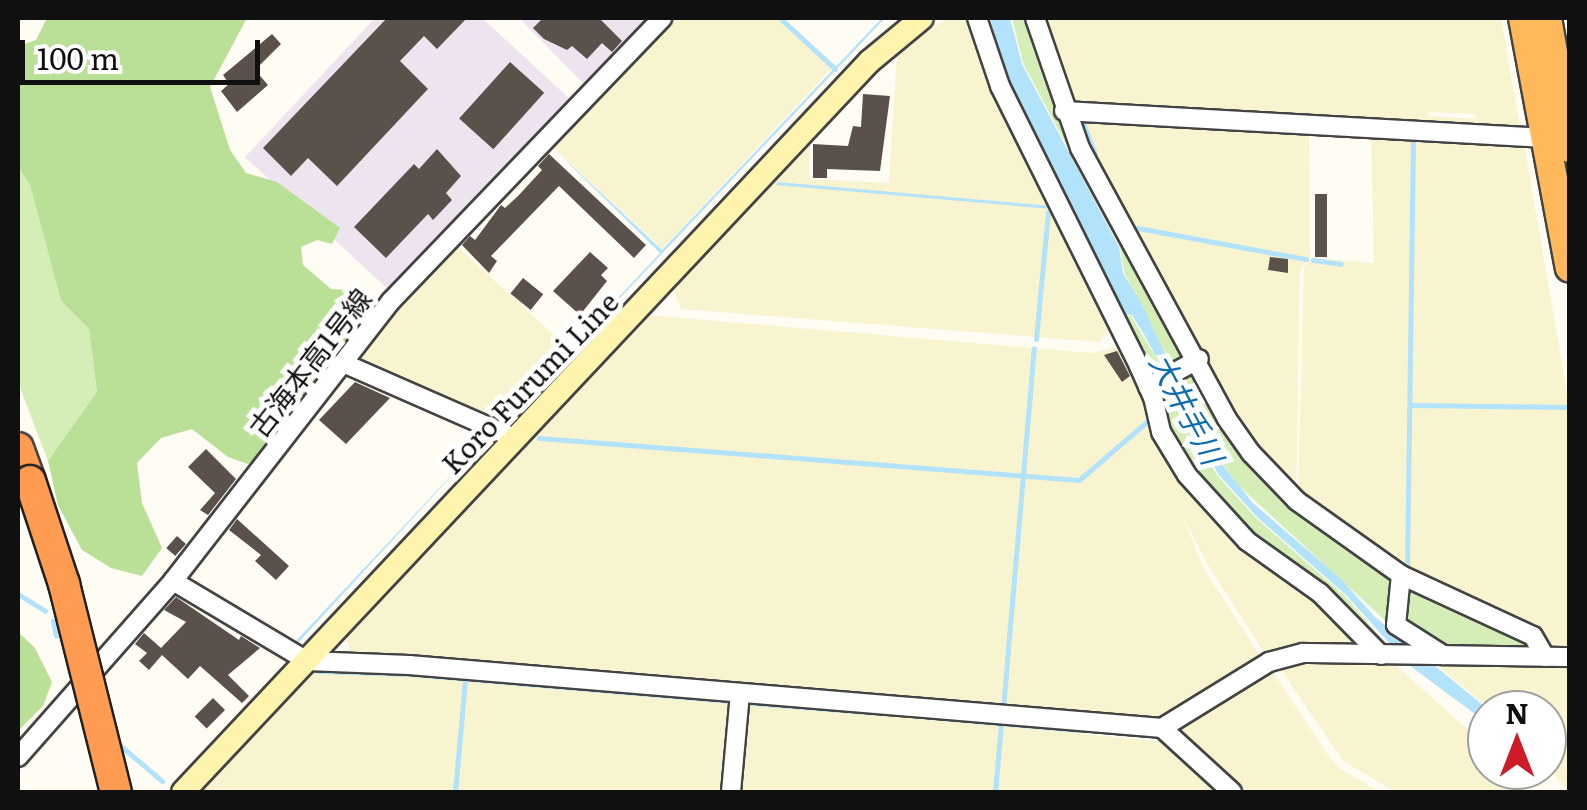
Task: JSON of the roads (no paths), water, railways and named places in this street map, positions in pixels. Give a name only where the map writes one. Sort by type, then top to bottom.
[{"type":"highway","points":[[1523,18],[1563,141]]},
{"type":"highway","points":[[1547,18],[1563,141],[1570,268]]},
{"type":"highway","points":[[18,448],[22,482],[53,587],[103,792]]},
{"type":"highway","points":[[22,482],[64,584],[116,792]]},
{"type":"main road","name":"Koro Furumi Line","points":[[183,792],[870,61],[922,18]]},
{"type":"street","name":"古海本高1号線","points":[[18,757],[172,582],[391,301],[662,18]]},
{"type":"street","points":[[977,18],[1000,86],[1164,379],[1161,432],[1204,495],[1247,541],[1320,593],[1385,655]]},
{"type":"street","points":[[1035,18],[1064,111],[1157,294],[1198,359],[1227,419],[1251,452],[1297,500],[1401,575],[1534,636],[1545,656]]},
{"type":"street","points":[[1064,111],[1563,141]]},
{"type":"street","points":[[1164,379],[1198,359]]},
{"type":"street","points":[[343,362],[516,439]]},
{"type":"street","points":[[1401,575],[1396,625],[1435,655]]},
{"type":"street","points":[[172,582],[307,660],[1162,728],[1269,662],[1303,653],[1570,657]]},
{"type":"street","points":[[732,792],[740,693]]},
{"type":"street","points":[[1162,728],[1232,792]]},
{"type":"water","points":[[882,18],[496,429],[660,253],[552,147],[662,250]]},
{"type":"water","name":"大井手川","points":[[990,18],[1010,18],[1022,64],[1119,247],[1123,273],[1143,306],[1209,448],[1253,503],[1341,579],[1375,617],[1467,692],[1467,708],[1409,665],[1346,595],[1257,517],[1218,474],[1145,336],[1132,315],[1124,314],[1063,197],[1004,70]]},
{"type":"water","points":[[777,182],[1047,206],[1047,209]]},
{"type":"water","points":[[492,432],[297,644],[295,642]]},
{"type":"waterway","points":[[780,18],[835,69]]},
{"type":"waterway","points":[[1081,118],[1095,154]]},
{"type":"waterway","points":[[1407,570],[1413,135]]},
{"type":"waterway","points":[[1036,339],[1048,213]]},
{"type":"waterway","points":[[1138,228],[1306,259]]},
{"type":"waterway","points":[[1313,260],[1341,264]]},
{"type":"waterway","points":[[1003,708],[1034,348]]},
{"type":"waterway","points":[[1412,405],[1566,407]]},
{"type":"waterway","points":[[539,438],[1079,480],[1151,418]]},
{"type":"waterway","points":[[18,594],[45,611]]},
{"type":"waterway","points":[[53,621],[56,636]]},
{"type":"waterway","points":[[318,671],[410,674],[729,701]]},
{"type":"waterway","points":[[455,792],[465,679]]},
{"type":"waterway","points":[[752,703],[894,714]]},
{"type":"waterway","points":[[930,717],[1078,730]]},
{"type":"waterway","points":[[995,792],[1001,724]]},
{"type":"waterway","points":[[1119,733],[1160,736]]},
{"type":"waterway","points":[[115,741],[162,781]]}]
